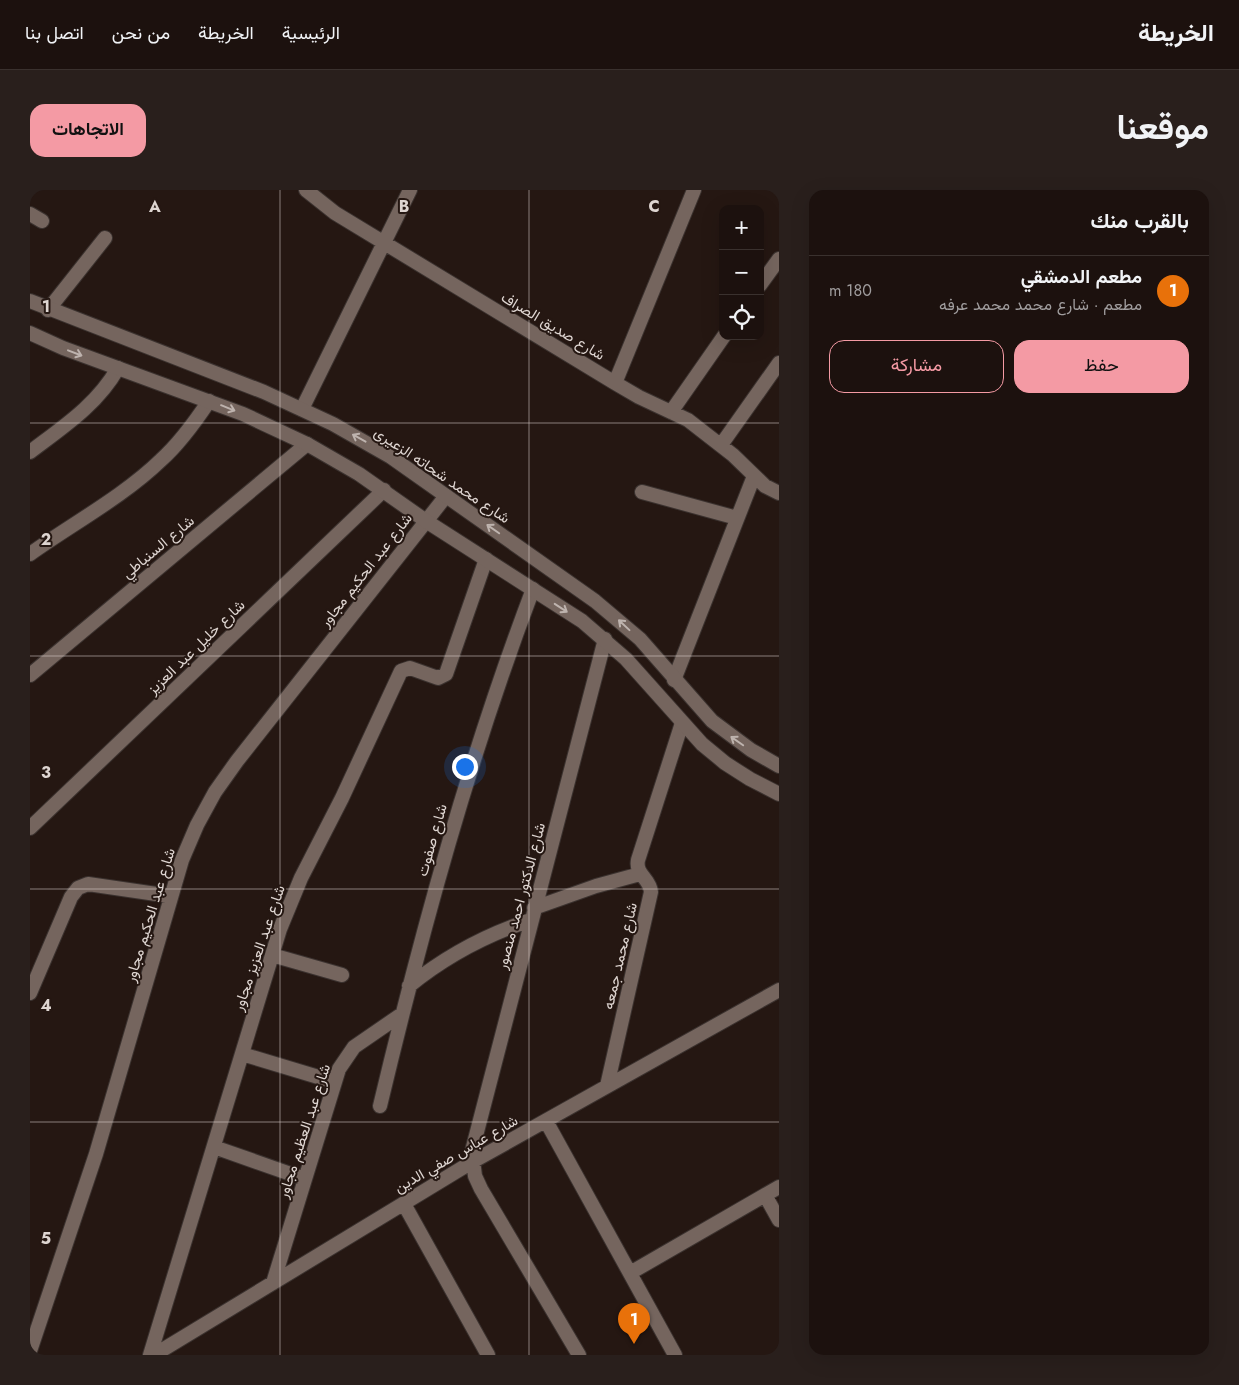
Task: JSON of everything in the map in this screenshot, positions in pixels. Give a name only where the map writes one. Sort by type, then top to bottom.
[{"type":"street","name":"شارع صديق الصراف","points":[[306,190],[335,213],[615,383],[688,420],[721,445],[754,476],[777,489]]},
{"type":"street","points":[[302,409],[410,190]]},
{"type":"street","points":[[615,383],[694,190]]},
{"type":"street","points":[[48,310],[104,238]]},
{"type":"street","points":[[764,280],[779,259]]},
{"type":"street","name":"شارع محمد شحاته الزعيرى","points":[[30,301],[48,310],[225,377],[302,409],[362,440],[571,583],[618,619],[640,639],[674,680],[724,731],[751,750],[779,766]]},
{"type":"street","points":[[30,333],[209,401],[308,444],[384,490],[426,521],[533,589],[605,639],[646,679],[702,744],[725,763],[779,794]]},
{"type":"street","points":[[671,412],[721,340]]},
{"type":"street","points":[[721,445],[779,363]]},
{"type":"street","points":[[30,452],[84,410],[98,396],[118,368]]},
{"type":"street","points":[[30,554],[141,478],[161,461],[180,442],[209,401]]},
{"type":"street","name":"شارع السنباطي","points":[[30,675],[308,444]]},
{"type":"street","points":[[674,680],[754,476]]},
{"type":"street","name":"شارع خليل عبد العزيز","points":[[30,828],[384,490]]},
{"type":"street","points":[[642,492],[737,518]]},
{"type":"street","name":"شارع عبد الحكيم مجاور","points":[[30,1351],[98,1145],[170,896],[197,825],[237,761],[446,496]]},
{"type":"street","name":"شارع عبد العزيز مجاور","points":[[150,1355],[272,955],[301,878],[342,798],[399,674],[405,668],[410,668],[438,678],[446,674],[486,559]]},
{"type":"street","name":"شارع صفوت","points":[[380,1106],[409,986],[464,788],[507,657],[533,589]]},
{"type":"street","name":"شارع الدكتور احمد منصور","points":[[472,1162],[476,1129],[605,639]]},
{"type":"street","name":"شارع محمد جمعه","points":[[608,1086],[651,892],[649,883],[640,874],[638,860],[682,723]]},
{"type":"street","points":[[409,986],[430,968],[470,944],[596,886],[640,874]]},
{"type":"street","points":[[30,993],[71,897],[78,888],[88,884],[170,896]]},
{"type":"street","points":[[272,955],[342,975]]},
{"type":"street","name":"شارع عباس صفي الدين","points":[[154,1355],[472,1162],[779,990]]},
{"type":"street","name":"شارع عبد العظيم مجاور","points":[[273,1283],[335,1082],[345,1058],[354,1047],[402,1014]]},
{"type":"street","points":[[242,1054],[335,1082]]},
{"type":"street","points":[[546,1120],[675,1355]]},
{"type":"street","points":[[214,1147],[305,1178]]},
{"type":"street","points":[[472,1162],[481,1189],[579,1355]]},
{"type":"street","points":[[630,1273],[779,1187]]},
{"type":"street","points":[[765,1195],[779,1220]]},
{"type":"street","points":[[404,1204],[488,1355]]},
{"type":"place","name":"مطعم الدمشقي","points":[[634,1344]]}]
